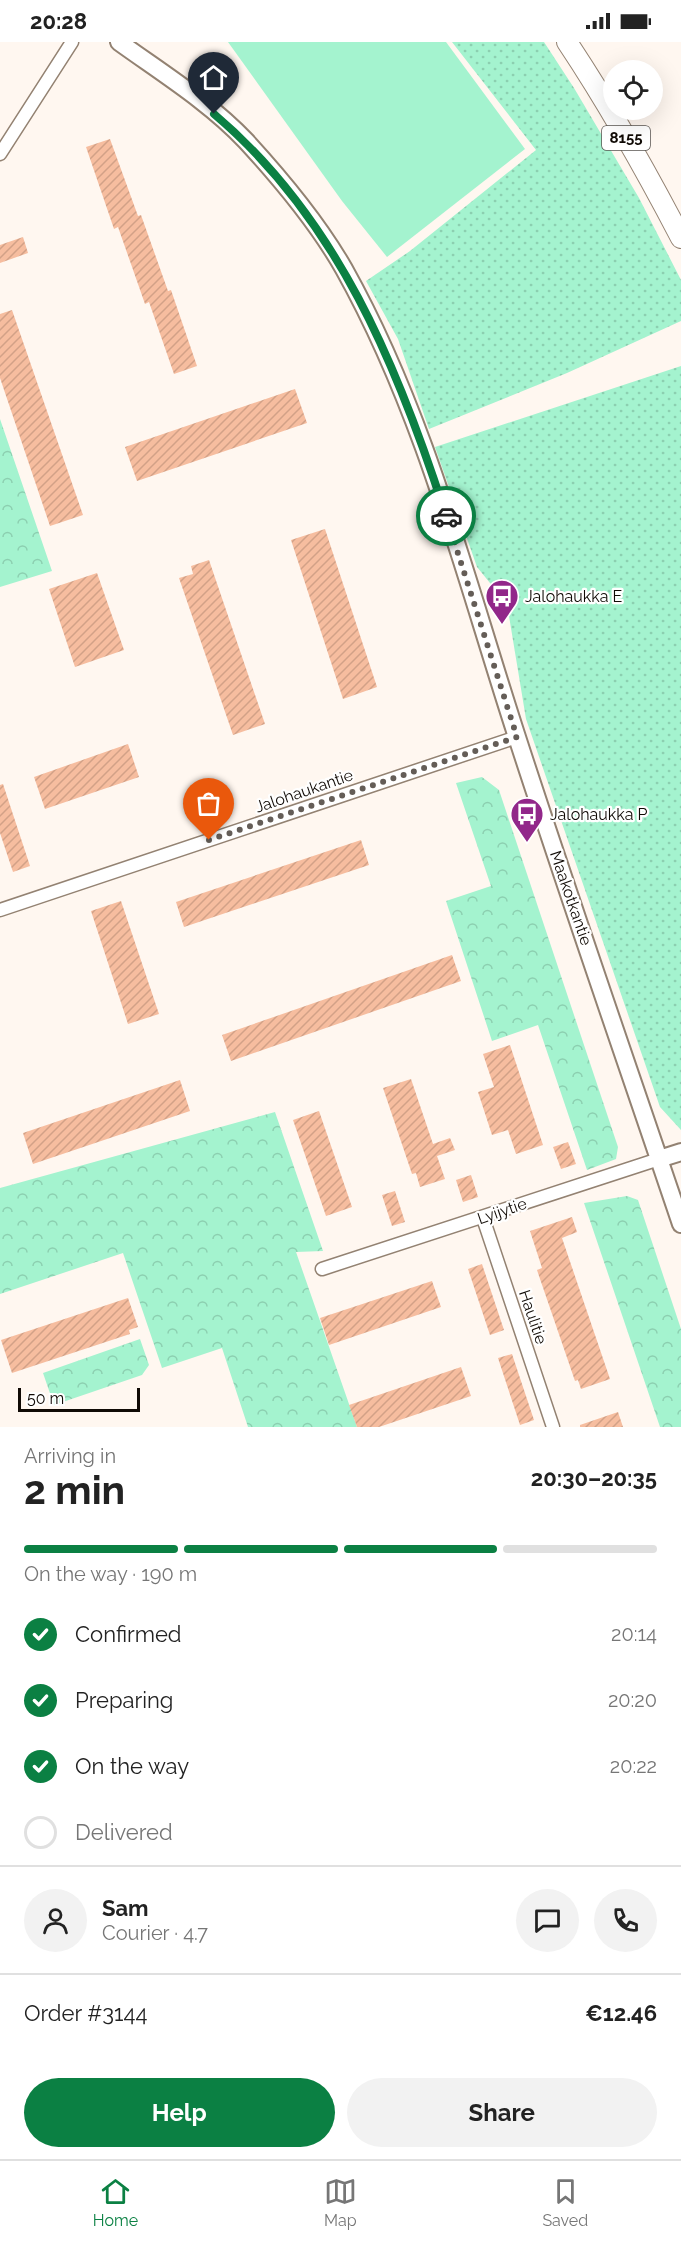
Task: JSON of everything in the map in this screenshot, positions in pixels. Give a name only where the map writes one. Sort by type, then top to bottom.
[{"type":"main road","name":"8155","points":[[567,42],[592,79],[681,238]]},
{"type":"street","points":[[0,154],[72,42]]},
{"type":"street","name":"Maakotkantie","points":[[119,42],[186,89],[243,138],[291,191],[343,267],[382,345],[423,442],[517,737],[681,1224]]},
{"type":"street","name":"Jalohaukantie","points":[[0,910],[517,737]]},
{"type":"street","name":"Lyijytie","points":[[322,1269],[681,1152]]},
{"type":"street","name":"Haulitie","points":[[483,1218],[553,1427]]},
{"type":"green space","points":[[228,42],[446,42],[525,149],[387,257],[342,201]]},
{"type":"green space","points":[[452,42],[544,42],[639,198],[681,280],[681,321],[567,373],[429,429],[398,339],[366,281],[410,251],[536,150]]},
{"type":"green space","points":[[681,366],[681,1130],[660,1107],[526,719],[507,604],[477,567],[435,447]]},
{"type":"green space","points":[[0,419],[52,571],[0,587]]},
{"type":"green space","points":[[482,777],[499,790],[618,1147],[616,1159],[587,1170],[538,1025],[492,1041],[446,901],[491,886],[456,783]]},
{"type":"green space","points":[[275,1112],[323,1251],[296,1252],[357,1427],[248,1427],[222,1348],[162,1368],[123,1253],[0,1294],[0,1188]]},
{"type":"green space","points":[[627,1196],[638,1200],[681,1329],[681,1427],[660,1427],[584,1203]]},
{"type":"green space","points":[[140,1339],[149,1365],[142,1375],[54,1405],[43,1373]]},
{"type":"building","points":[[110,139],[138,216],[141,215],[168,291],[171,290],[197,366],[174,374],[149,302],[145,304],[118,227],[114,229],[86,147]]},
{"type":"building","points":[[23,237],[28,253],[0,263],[0,245]]},
{"type":"building","points":[[12,310],[83,515],[50,526],[0,378],[0,314]]},
{"type":"building","points":[[295,389],[307,423],[137,481],[125,447]]},
{"type":"building","points":[[325,529],[377,687],[343,699],[291,540]]},
{"type":"building","points":[[209,560],[265,724],[233,735],[179,578],[193,574],[191,566]]},
{"type":"building","points":[[97,573],[124,650],[75,667],[49,589]]},
{"type":"building","points":[[128,744],[139,777],[45,809],[34,777]]},
{"type":"building","points":[[3,784],[30,866],[13,872],[0,833],[0,785]]},
{"type":"building","points":[[361,840],[369,865],[184,927],[176,902]]},
{"type":"building","points":[[121,901],[159,1014],[128,1024],[91,911]]},
{"type":"building","points":[[452,955],[461,981],[231,1061],[222,1035]]},
{"type":"building","points":[[510,1045],[543,1145],[516,1154],[508,1130],[492,1135],[478,1092],[494,1087],[483,1054]]},
{"type":"building","points":[[411,1079],[433,1144],[450,1138],[455,1150],[437,1156],[445,1179],[420,1187],[416,1173],[412,1174],[383,1088]]},
{"type":"building","points":[[180,1080],[190,1111],[33,1164],[23,1133]]},
{"type":"building","points":[[319,1111],[352,1207],[326,1216],[293,1120]]},
{"type":"building","points":[[568,1142],[576,1164],[561,1169],[553,1147]]},
{"type":"building","points":[[471,1175],[478,1197],[463,1202],[456,1180]]},
{"type":"building","points":[[395,1191],[405,1222],[392,1226],[382,1195]]},
{"type":"building","points":[[572,1217],[577,1232],[562,1238],[610,1379],[581,1389],[578,1380],[575,1381],[537,1270],[542,1268],[530,1231]]},
{"type":"building","points":[[482,1264],[504,1330],[490,1335],[468,1269]]},
{"type":"building","points":[[432,1281],[441,1307],[329,1345],[320,1318]]},
{"type":"building","points":[[128,1298],[138,1327],[129,1330],[130,1334],[12,1373],[1,1340]]},
{"type":"building","points":[[512,1354],[534,1420],[520,1425],[498,1358]]},
{"type":"building","points":[[461,1367],[471,1396],[379,1427],[357,1427],[349,1405]]},
{"type":"building","points":[[618,1412],[623,1427],[580,1427],[580,1425]]},
{"type":"way so far","points":[[209,840],[517,737],[446,516]]},
{"type":"place","name":"Jalohaukka E","points":[[502,625]]},
{"type":"place","name":"Jalohaukka P","points":[[527,843]]},
{"type":"route","points":[[214,114],[243,138],[291,191],[343,267],[382,345],[423,442],[446,516]]}]
